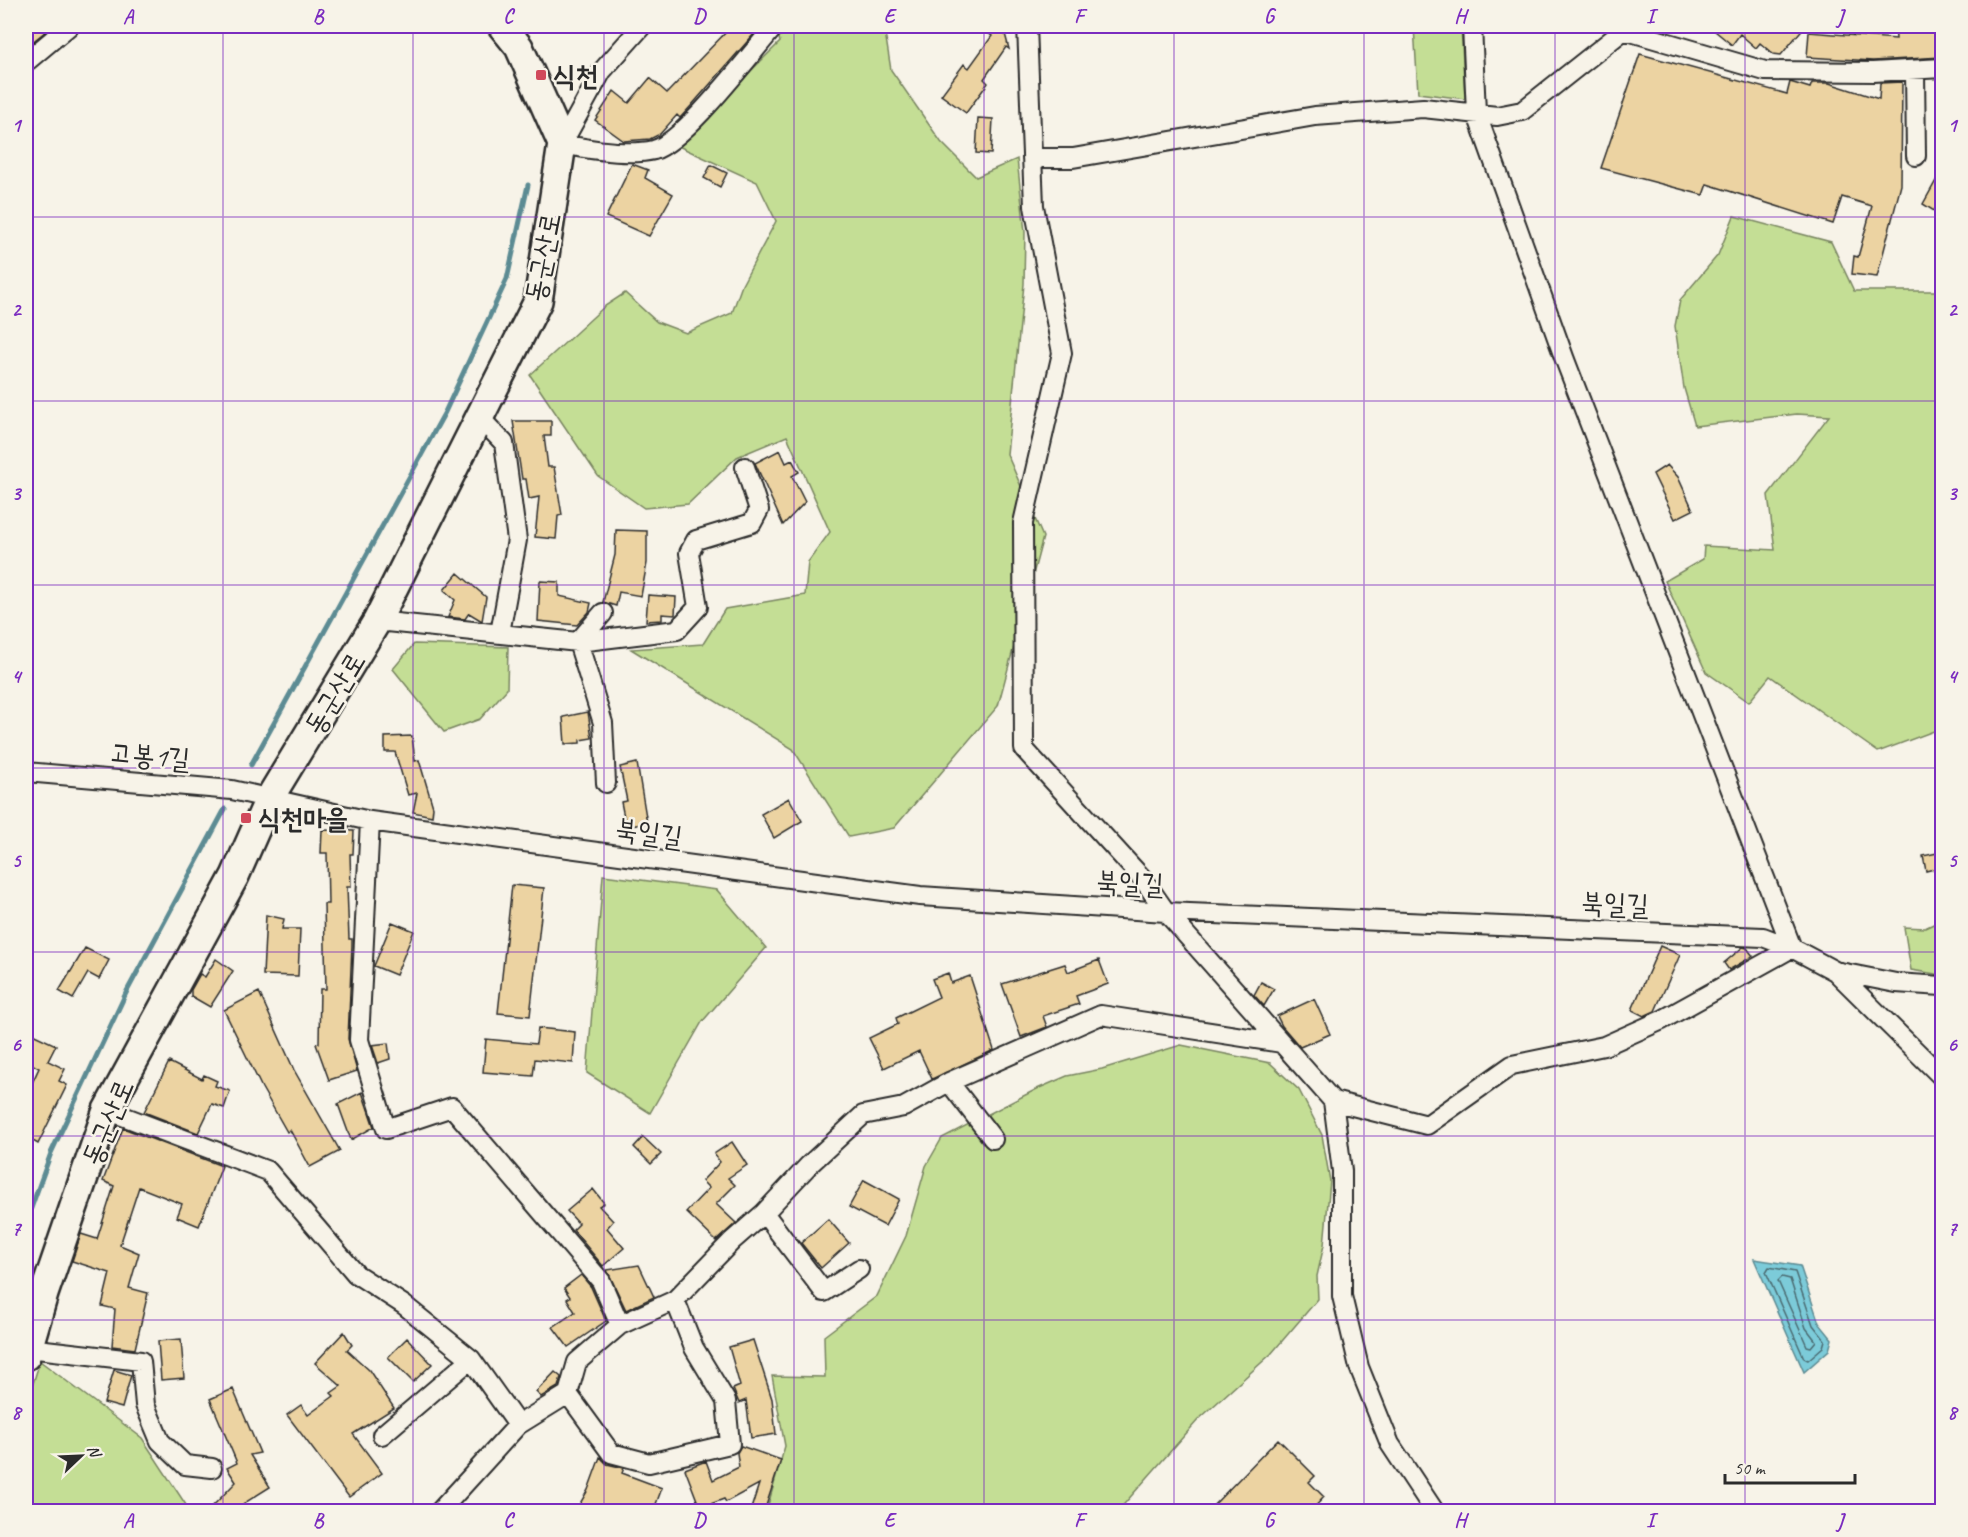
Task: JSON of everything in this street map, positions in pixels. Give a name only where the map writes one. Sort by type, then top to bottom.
[{"type":"street","points":[[26,62],[69,26]]},
{"type":"street","points":[[502,26],[519,47],[562,144]]},
{"type":"street","points":[[562,144],[602,71],[642,26]]},
{"type":"street","points":[[562,144],[598,151],[654,150],[690,125],[775,26]]},
{"type":"street","points":[[1027,26],[1034,206],[1062,353],[1023,523],[1024,749],[1143,879],[1166,912],[1333,1101],[1342,1172],[1342,1296],[1359,1367],[1390,1444],[1435,1512]]},
{"type":"street","points":[[1333,1101],[1428,1125],[1512,1065],[1604,1046],[1662,1020],[1792,948],[1565,360],[1476,112],[1472,26]]},
{"type":"street","points":[[1032,158],[1073,158],[1315,116],[1423,108],[1497,116],[1522,111],[1623,28],[1765,71],[1915,71],[1942,68]]},
{"type":"street","points":[[1915,71],[1916,156]]},
{"type":"street","name":"동군산로","points":[[27,1352],[107,1110],[235,876],[269,799],[377,621],[478,416],[538,301],[562,144]]},
{"type":"street","points":[[478,416],[504,443],[517,540],[500,633]]},
{"type":"street","points":[[377,621],[578,642],[677,630],[698,607],[688,553],[696,540],[752,523],[759,510],[745,466]]},
{"type":"street","points":[[578,642],[603,613]]},
{"type":"street","points":[[578,642],[603,723],[606,783]]},
{"type":"street","name":"고봉1길","points":[[26,771],[232,790],[269,799]]},
{"type":"street","name":"북일길","points":[[269,799],[370,821],[920,896],[1166,912],[1762,937],[1792,948],[1835,971],[1942,1077]]},
{"type":"street","points":[[370,821],[359,1040],[386,1129],[452,1107],[601,1281],[620,1325]]},
{"type":"street","points":[[1835,971],[1896,983],[1942,986]]},
{"type":"street","points":[[439,1512],[518,1425],[568,1394],[577,1362],[620,1325],[675,1300],[732,1241],[764,1213],[809,1165],[863,1115],[904,1107],[949,1082],[1101,1015],[1282,1043]]},
{"type":"street","points":[[949,1082],[993,1139]]},
{"type":"street","points":[[107,1110],[268,1171],[356,1274],[404,1305],[471,1359],[518,1425]]},
{"type":"street","points":[[764,1213],[824,1292],[859,1269]]},
{"type":"street","points":[[568,1394],[611,1453],[650,1463],[730,1444],[726,1401],[694,1348],[675,1300]]},
{"type":"street","points":[[27,1352],[141,1361],[145,1405],[160,1441],[185,1465],[213,1468]]},
{"type":"street","points":[[382,1435],[471,1359]]},
{"type":"green space","points":[[776,26],[884,26],[891,70],[941,142],[976,177],[1017,159],[1025,232],[1024,284],[1007,454],[1043,537],[998,706],[894,828],[849,837],[793,749],[631,649],[703,644],[725,609],[805,595],[808,562],[830,532],[787,436],[737,457],[688,504],[644,508],[598,476],[530,375],[605,306],[625,293],[657,322],[686,333],[732,313],[742,285],[776,221],[757,182],[676,145],[780,42]]},
{"type":"green space","points":[[1414,26],[1461,26],[1465,99],[1418,93]]},
{"type":"green space","points":[[1734,216],[1831,242],[1854,291],[1942,291],[1942,728],[1878,752],[1770,676],[1749,702],[1706,672],[1665,581],[1703,559],[1704,546],[1775,550],[1768,495],[1829,416],[1797,414],[1695,426],[1684,388],[1675,326],[1680,300],[1718,255]]},
{"type":"green space","points":[[414,644],[508,647],[507,689],[480,719],[444,732],[393,669]]},
{"type":"green space","points":[[603,875],[717,890],[766,948],[702,1022],[650,1113],[587,1073]]},
{"type":"green space","points":[[1942,920],[1942,975],[1911,970],[1904,927],[1925,928]]},
{"type":"green space","points":[[1181,1045],[1270,1063],[1299,1090],[1322,1135],[1330,1181],[1324,1245],[1317,1276],[1318,1299],[1271,1354],[1198,1420],[1118,1511],[766,1512],[785,1446],[772,1376],[825,1377],[824,1336],[877,1296],[906,1236],[926,1166],[942,1138],[1067,1076],[1102,1069]]},
{"type":"green space","points":[[40,1361],[142,1438],[190,1511],[26,1511],[26,1406]]},
{"type":"water","points":[[1754,1259],[1800,1266],[1819,1323],[1832,1339],[1829,1350],[1804,1372]]},
{"type":"building","points":[[34,26],[40,26],[46,31],[31,43],[26,34]]},
{"type":"building","points":[[732,26],[761,26],[680,118],[677,115],[660,134],[650,139],[624,141],[595,120],[614,91],[629,103],[650,78],[667,93]]},
{"type":"building","points":[[978,26],[1003,26],[1009,49],[1006,47],[984,79],[988,83],[966,113],[941,95],[964,64],[969,68],[992,36]]},
{"type":"building","points":[[1709,26],[1805,26],[1781,55],[1773,54],[1760,43],[1756,48],[1740,34],[1732,45]]},
{"type":"building","points":[[1895,26],[1942,26],[1942,57],[1873,61],[1807,57],[1809,32],[1896,39]]},
{"type":"building","points":[[1640,54],[1787,94],[1790,82],[1810,88],[1812,83],[1829,83],[1879,99],[1880,83],[1902,82],[1901,185],[1877,277],[1852,274],[1854,256],[1858,257],[1872,206],[1842,197],[1833,224],[1707,184],[1703,195],[1601,168]]},
{"type":"building","points":[[978,118],[993,119],[991,154],[976,153]]},
{"type":"building","points":[[632,164],[648,170],[645,178],[673,194],[649,236],[606,217]]},
{"type":"building","points":[[711,165],[727,173],[720,187],[704,178]]},
{"type":"building","points":[[1942,170],[1942,197],[1934,211],[1923,204]]},
{"type":"building","points":[[513,421],[551,421],[551,436],[544,436],[548,467],[554,467],[562,515],[558,516],[556,539],[535,537],[539,497],[529,499],[526,479],[522,479]]},
{"type":"building","points":[[780,450],[786,463],[792,460],[799,472],[792,476],[805,502],[783,525],[755,463]]},
{"type":"building","points":[[1667,465],[1678,477],[1693,510],[1675,519],[1653,474]]},
{"type":"building","points":[[616,530],[647,531],[647,563],[641,596],[619,592],[616,606],[603,602],[615,555]]},
{"type":"building","points":[[458,573],[486,597],[482,621],[469,613],[465,619],[448,617],[455,600],[444,590]]},
{"type":"building","points":[[540,581],[559,582],[559,596],[591,603],[589,612],[577,625],[538,621]]},
{"type":"building","points":[[648,595],[676,597],[675,615],[662,614],[662,620],[646,621]]},
{"type":"building","points":[[588,712],[592,738],[580,740],[580,743],[565,744],[563,717]]},
{"type":"building","points":[[412,736],[415,761],[419,760],[433,807],[432,816],[413,812],[417,793],[408,795],[395,752],[385,752],[385,737]]},
{"type":"building","points":[[637,763],[647,823],[626,827],[621,802],[627,801],[620,767]]},
{"type":"building","points":[[789,798],[802,821],[774,838],[761,814]]},
{"type":"building","points":[[322,830],[354,831],[353,854],[350,854],[351,887],[347,887],[349,939],[352,939],[348,1039],[357,1071],[329,1080],[316,1044],[319,1043],[320,989],[326,989],[324,904],[328,904],[327,853],[321,853]]},
{"type":"building","points":[[1942,852],[1942,867],[1926,871],[1923,856]]},
{"type":"building","points":[[512,885],[544,888],[530,1016],[498,1013]]},
{"type":"building","points":[[266,915],[284,919],[282,929],[300,929],[298,976],[263,975]]},
{"type":"building","points":[[392,922],[414,931],[396,975],[374,966]]},
{"type":"building","points":[[1660,946],[1680,955],[1655,1011],[1644,1016],[1632,1010]]},
{"type":"building","points":[[1743,947],[1747,948],[1753,956],[1729,970],[1724,963]]},
{"type":"building","points":[[85,948],[109,960],[99,979],[88,973],[73,999],[59,991]]},
{"type":"building","points":[[216,959],[233,971],[210,1007],[191,996],[191,990],[200,974],[205,977]]},
{"type":"building","points":[[1099,960],[1108,984],[1076,996],[1079,1004],[1043,1016],[1047,1027],[1021,1037],[1002,984],[1065,964],[1068,972]]},
{"type":"building","points":[[948,973],[951,983],[970,976],[994,1050],[932,1079],[919,1051],[884,1068],[869,1038],[898,1024],[896,1018],[939,997],[932,979]]},
{"type":"building","points":[[1261,982],[1274,989],[1264,1006],[1254,995]]},
{"type":"building","points":[[259,992],[294,1070],[340,1151],[310,1167],[290,1130],[287,1132],[262,1088],[224,1010]]},
{"type":"building","points":[[1314,999],[1330,1034],[1300,1047],[1282,1026],[1277,1016]]},
{"type":"building","points":[[538,1028],[575,1032],[573,1063],[535,1059],[533,1076],[483,1072],[486,1039],[536,1044]]},
{"type":"building","points":[[26,1031],[56,1045],[48,1061],[65,1069],[59,1081],[67,1085],[38,1144],[26,1137],[26,1096],[39,1068],[26,1061]]},
{"type":"building","points":[[388,1043],[390,1059],[378,1063],[372,1045]]},
{"type":"building","points":[[169,1062],[202,1079],[204,1075],[217,1081],[215,1086],[230,1091],[224,1108],[212,1104],[198,1133],[144,1112]]},
{"type":"building","points":[[362,1092],[374,1127],[351,1140],[338,1104]]},
{"type":"building","points":[[123,1128],[222,1166],[199,1226],[177,1217],[182,1204],[139,1187],[120,1245],[139,1253],[129,1288],[148,1293],[135,1349],[112,1346],[115,1309],[102,1306],[110,1273],[72,1261],[81,1234],[97,1239],[114,1186],[103,1181]]},
{"type":"building","points":[[643,1137],[661,1154],[651,1164],[634,1147]]},
{"type":"building","points":[[732,1142],[747,1165],[728,1178],[735,1185],[716,1204],[736,1223],[716,1241],[686,1212],[709,1188],[702,1181],[720,1162],[714,1154]]},
{"type":"building","points":[[864,1180],[899,1199],[885,1226],[849,1207]]},
{"type":"building","points":[[593,1189],[604,1203],[599,1206],[613,1221],[607,1228],[624,1248],[603,1266],[573,1230],[579,1224],[567,1211]]},
{"type":"building","points":[[828,1219],[849,1243],[821,1268],[801,1243]]},
{"type":"building","points":[[639,1265],[654,1297],[626,1310],[607,1270]]},
{"type":"building","points":[[581,1275],[591,1287],[606,1321],[568,1347],[553,1327],[575,1312],[567,1299],[570,1297],[564,1288]]},
{"type":"building","points":[[344,1332],[352,1345],[347,1350],[369,1370],[394,1408],[353,1434],[382,1473],[349,1497],[287,1415],[301,1405],[308,1415],[334,1396],[331,1393],[341,1386],[315,1363]]},
{"type":"building","points":[[407,1338],[432,1364],[413,1382],[388,1357]]},
{"type":"building","points":[[181,1339],[184,1378],[161,1380],[158,1341]]},
{"type":"building","points":[[753,1340],[772,1399],[776,1434],[751,1438],[746,1400],[739,1403],[733,1389],[740,1386],[729,1347]]},
{"type":"building","points":[[114,1370],[131,1375],[122,1408],[104,1403]]},
{"type":"building","points":[[555,1372],[561,1377],[558,1387],[541,1397],[536,1392]]},
{"type":"building","points":[[233,1389],[260,1453],[250,1455],[270,1487],[246,1502],[236,1512],[207,1512],[236,1482],[227,1468],[237,1463],[210,1399]]},
{"type":"building","points":[[1278,1439],[1315,1476],[1309,1482],[1324,1497],[1310,1512],[1207,1512]]},
{"type":"building","points":[[741,1446],[781,1460],[764,1512],[750,1512],[759,1484],[726,1502],[724,1499],[700,1508],[685,1469],[706,1461],[713,1480],[739,1467],[737,1453]]},
{"type":"building","points":[[600,1457],[607,1464],[624,1468],[622,1473],[662,1488],[653,1512],[575,1512],[588,1490]]},
{"type":"waterway","points":[[251,765],[445,412],[507,279],[528,185]]},
{"type":"waterway","points":[[26,1222],[51,1153],[126,993],[225,809]]},
{"type":"place","name":"식천","points":[[541,75]]},
{"type":"place","name":"식천마을","points":[[246,818]]}]
